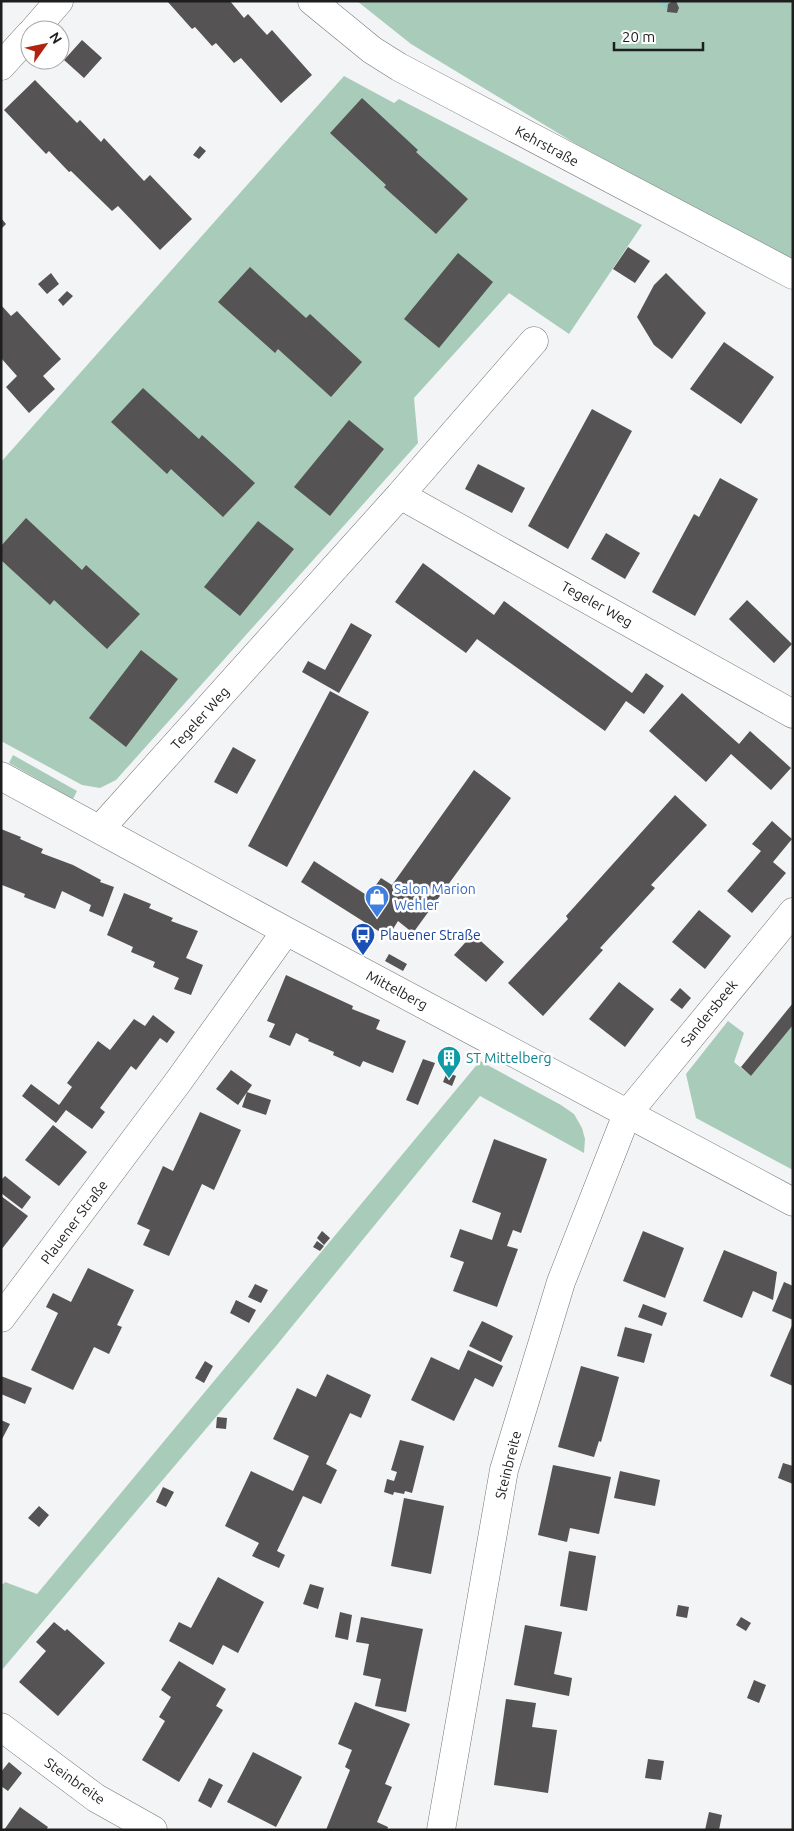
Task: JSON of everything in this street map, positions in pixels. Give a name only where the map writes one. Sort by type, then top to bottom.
[{"type":"street","points":[[43,20],[60,1]]},
{"type":"street","name":"Kehrstraße","points":[[312,1],[372,50],[399,68],[793,275]]},
{"type":"street","points":[[1,66],[20,45]]},
{"type":"street","name":"Tegeler Weg","points":[[100,829],[400,494],[534,341]]},
{"type":"street","name":"Tegeler Weg","points":[[400,494],[793,714]]},
{"type":"street","name":"Mittelberg","points":[[1,776],[286,931],[793,1202]]},
{"type":"street","name":"Sandersbeek","points":[[627,1114],[793,912]]},
{"type":"street","name":"Plauener Straße","points":[[1,1318],[172,1090],[286,931]]},
{"type":"street","name":"Steinbreite","points":[[441,1830],[504,1470],[561,1282],[627,1114]]},
{"type":"street","name":"Steinbreite","points":[[1,1727],[96,1798],[153,1830]]},
{"type":"green space","points":[[357,1],[793,1],[793,261],[576,144],[411,44]]},
{"type":"green space","points":[[344,76],[394,103],[399,99],[642,225],[569,334],[509,293],[414,398],[418,443],[116,780],[100,788],[82,785],[1,741],[1,462]]},
{"type":"green space","points":[[13,755],[77,791],[73,799],[9,763]]},
{"type":"green space","points":[[728,1021],[744,1033],[734,1062],[751,1076],[793,1025],[793,1170],[696,1118],[686,1074]]},
{"type":"green space","points":[[480,1061],[574,1114],[582,1128],[585,1139],[584,1153],[480,1096],[276,1346],[1,1671],[1,1586],[5,1582],[37,1594]]},
{"type":"building","points":[[167,1],[230,1],[244,18],[248,14],[267,35],[272,30],[312,75],[281,103],[241,58],[234,63],[216,43],[212,46],[195,27],[192,29]]},
{"type":"building","points":[[676,1],[679,8],[677,13],[667,12],[668,4]]},
{"type":"building","points":[[82,40],[102,58],[84,78],[70,65],[70,53]]},
{"type":"building","points":[[35,80],[77,123],[80,120],[101,142],[104,138],[144,181],[150,175],[192,219],[160,250],[118,206],[112,211],[49,151],[46,154],[4,110]]},
{"type":"building","points":[[362,98],[418,150],[416,152],[468,199],[436,234],[384,187],[386,185],[330,133]]},
{"type":"building","points":[[200,146],[206,151],[199,159],[193,155]]},
{"type":"building","points":[[1,218],[6,224],[1,229]]},
{"type":"building","points":[[628,247],[650,261],[635,283],[613,269]]},
{"type":"building","points":[[458,253],[493,282],[439,348],[404,319]]},
{"type":"building","points":[[250,267],[306,318],[310,314],[362,362],[331,397],[278,349],[275,353],[218,302]]},
{"type":"building","points":[[51,273],[59,284],[47,294],[38,284]]},
{"type":"building","points":[[666,273],[706,313],[672,359],[654,345],[637,317],[654,285]]},
{"type":"building","points":[[67,291],[73,296],[63,306],[58,300]]},
{"type":"building","points":[[1,305],[11,316],[17,311],[61,359],[43,376],[55,389],[29,413],[6,387],[17,376],[1,358]]},
{"type":"building","points":[[724,342],[774,377],[741,424],[690,389]]},
{"type":"building","points":[[143,388],[199,439],[202,435],[255,483],[223,517],[171,469],[167,474],[111,422]]},
{"type":"building","points":[[592,409],[632,431],[568,549],[528,526]]},
{"type":"building","points":[[349,420],[384,449],[330,516],[294,487]]},
{"type":"building","points":[[478,464],[525,488],[512,513],[465,489]]},
{"type":"building","points":[[720,478],[758,499],[695,616],[652,592],[694,514],[699,517]]},
{"type":"building","points":[[26,518],[82,570],[86,565],[140,614],[107,649],[54,600],[50,605],[1,560],[1,546]]},
{"type":"building","points":[[258,521],[294,549],[240,616],[204,587]]},
{"type":"building","points":[[606,533],[640,553],[625,579],[591,559]]},
{"type":"building","points":[[423,563],[494,615],[504,601],[632,693],[646,673],[664,686],[644,714],[626,701],[605,731],[477,639],[466,653],[395,602]]},
{"type":"building","points":[[747,600],[792,644],[774,663],[729,619]]},
{"type":"building","points":[[351,623],[372,635],[339,693],[302,672],[308,661],[325,670]]},
{"type":"building","points":[[141,650],[178,679],[126,747],[89,718]]},
{"type":"building","points":[[330,691],[369,712],[287,867],[248,846]]},
{"type":"building","points":[[682,693],[739,744],[750,731],[791,768],[771,790],[731,754],[706,782],[649,731]]},
{"type":"building","points":[[233,747],[256,760],[237,794],[214,782]]},
{"type":"building","points":[[474,770],[511,798],[413,933],[398,921],[388,937],[301,882],[314,861],[368,896],[381,878],[392,885]]},
{"type":"building","points":[[675,795],[707,825],[651,885],[655,888],[600,948],[603,950],[543,1016],[508,983],[568,919],[566,916]]},
{"type":"building","points":[[772,821],[792,839],[773,862],[786,873],[752,913],[727,891],[761,851],[752,844]]},
{"type":"building","points":[[1,829],[43,849],[41,853],[73,865],[101,880],[100,882],[114,887],[103,917],[89,911],[91,905],[62,891],[55,909],[24,897],[25,894],[2,885]]},
{"type":"building","points":[[124,893],[151,904],[149,908],[173,918],[171,921],[198,931],[186,958],[203,965],[191,995],[174,989],[179,978],[153,967],[155,962],[131,952],[133,947],[107,935]]},
{"type":"building","points":[[699,910],[731,936],[705,969],[672,942]]},
{"type":"building","points":[[473,934],[504,962],[486,982],[454,955]]},
{"type":"building","points":[[389,954],[407,964],[403,971],[385,961]]},
{"type":"building","points":[[286,975],[353,1006],[352,1009],[380,1020],[376,1029],[406,1041],[393,1073],[363,1061],[360,1067],[333,1055],[334,1052],[308,1041],[309,1039],[296,1033],[290,1046],[269,1037],[275,1024],[267,1021]]},
{"type":"building","points":[[619,982],[654,1009],[625,1047],[589,1019]]},
{"type":"building","points":[[680,988],[691,998],[682,1009],[670,1000]]},
{"type":"building","points":[[793,1003],[793,1025],[751,1076],[741,1067]]},
{"type":"building","points":[[153,1015],[175,1032],[167,1043],[160,1038],[136,1070],[131,1066],[100,1108],[105,1112],[92,1129],[66,1110],[56,1123],[22,1096],[31,1084],[59,1105],[72,1087],[67,1083],[98,1041],[110,1050],[134,1019],[145,1026]]},
{"type":"building","points":[[423,1059],[435,1063],[418,1105],[406,1100]]},
{"type":"building","points":[[231,1070],[252,1085],[238,1105],[216,1089]]},
{"type":"building","name":"ST Mittelberg","points":[[447,1072],[456,1076],[452,1086],[443,1082]]},
{"type":"building","points":[[247,1092],[271,1100],[266,1115],[242,1107]]},
{"type":"building","points":[[200,1112],[241,1130],[214,1190],[202,1184],[169,1256],[143,1245],[150,1230],[137,1224],[163,1166],[173,1171]]},
{"type":"building","points":[[53,1125],[87,1152],[59,1186],[25,1160]]},
{"type":"building","points":[[494,1139],[547,1159],[521,1233],[513,1230],[507,1246],[518,1249],[497,1307],[453,1291],[464,1262],[450,1257],[460,1229],[492,1240],[501,1213],[472,1202]]},
{"type":"building","points":[[5,1176],[31,1197],[22,1209],[1,1193],[1,1180]]},
{"type":"building","points":[[1,1196],[28,1216],[1,1250]]},
{"type":"building","points":[[322,1231],[330,1238],[324,1245],[317,1238]]},
{"type":"building","points":[[643,1231],[684,1248],[665,1298],[623,1281]]},
{"type":"building","points":[[317,1241],[324,1246],[320,1251],[313,1247]]},
{"type":"building","points":[[724,1250],[777,1272],[773,1300],[753,1291],[742,1318],[703,1301]]},
{"type":"building","points":[[88,1268],[134,1290],[117,1325],[122,1327],[109,1354],[94,1347],[73,1390],[31,1370],[58,1313],[46,1307],[53,1293],[71,1302]]},
{"type":"building","points":[[784,1282],[793,1286],[793,1320],[772,1311]]},
{"type":"building","points":[[255,1284],[268,1290],[261,1303],[248,1297]]},
{"type":"building","points":[[236,1300],[256,1310],[249,1323],[230,1313]]},
{"type":"building","points":[[643,1304],[667,1313],[662,1326],[638,1317]]},
{"type":"building","points":[[482,1321],[513,1336],[501,1362],[469,1346]]},
{"type":"building","points":[[793,1323],[793,1386],[770,1376]]},
{"type":"building","points":[[625,1327],[652,1334],[644,1363],[617,1356]]},
{"type":"building","points":[[468,1350],[503,1366],[493,1387],[475,1378],[454,1421],[411,1400],[431,1357],[459,1370]]},
{"type":"building","points":[[205,1361],[213,1366],[204,1383],[195,1378]]},
{"type":"building","points":[[581,1366],[619,1377],[601,1442],[599,1441],[594,1457],[558,1447]]},
{"type":"building","points":[[327,1374],[371,1395],[361,1418],[350,1413],[326,1464],[337,1470],[321,1504],[303,1496],[277,1551],[285,1555],[279,1568],[252,1556],[259,1543],[225,1526],[251,1471],[293,1491],[309,1456],[273,1439],[297,1388],[316,1397]]},
{"type":"building","points":[[1,1376],[32,1388],[25,1404],[1,1394]]},
{"type":"building","points":[[217,1417],[227,1418],[226,1429],[216,1428]]},
{"type":"building","points":[[1,1420],[10,1424],[1,1441]]},
{"type":"building","points":[[400,1440],[424,1446],[412,1493],[405,1491],[404,1494],[394,1492],[393,1495],[384,1492],[387,1479],[394,1481],[397,1472],[391,1470]]},
{"type":"building","points":[[783,1463],[793,1466],[793,1484],[778,1478]]},
{"type":"building","points":[[553,1465],[611,1477],[599,1534],[570,1528],[567,1542],[538,1535]]},
{"type":"building","points":[[620,1471],[660,1480],[655,1506],[614,1498]]},
{"type":"building","points":[[163,1487],[174,1492],[166,1507],[156,1502]]},
{"type":"building","points":[[404,1498],[444,1506],[431,1574],[391,1566]]},
{"type":"building","points":[[39,1506],[49,1515],[39,1527],[28,1518]]},
{"type":"building","points":[[569,1551],[596,1556],[587,1611],[560,1606]]},
{"type":"building","points":[[218,1577],[264,1602],[238,1653],[223,1645],[213,1665],[169,1641],[179,1622],[191,1628]]},
{"type":"building","points":[[310,1584],[324,1588],[318,1609],[303,1604]]},
{"type":"building","points":[[678,1605],[689,1607],[687,1618],[676,1616]]},
{"type":"building","points":[[340,1612],[352,1615],[348,1640],[335,1637]]},
{"type":"building","points":[[361,1617],[423,1629],[406,1712],[375,1706],[381,1679],[363,1675],[369,1644],[356,1642]]},
{"type":"building","points":[[741,1617],[751,1623],[746,1631],[736,1625]]},
{"type":"building","points":[[54,1622],[65,1631],[67,1629],[105,1663],[58,1716],[19,1682],[46,1651],[36,1642]]},
{"type":"building","points":[[525,1625],[562,1632],[554,1674],[572,1678],[569,1696],[514,1685]]},
{"type":"building","points":[[179,1661],[226,1689],[216,1706],[223,1710],[179,1782],[142,1760],[165,1721],[159,1717],[171,1697],[161,1690]]},
{"type":"building","points":[[754,1680],[766,1685],[759,1703],[747,1698]]},
{"type":"building","points":[[506,1699],[536,1703],[532,1727],[557,1730],[548,1793],[494,1785]]},
{"type":"building","points":[[355,1702],[410,1724],[385,1784],[392,1787],[377,1822],[388,1827],[387,1830],[326,1830],[350,1770],[345,1767],[352,1750],[338,1744]]},
{"type":"building","points":[[253,1752],[302,1777],[276,1827],[227,1802]]},
{"type":"building","points":[[648,1759],[664,1761],[661,1780],[645,1778]]},
{"type":"building","points":[[9,1762],[22,1773],[8,1791],[1,1786],[1,1772]]},
{"type":"building","points":[[209,1778],[223,1785],[211,1808],[198,1801]]},
{"type":"building","points":[[20,1807],[48,1827],[46,1830],[4,1830]]},
{"type":"building","points":[[709,1812],[722,1815],[719,1830],[705,1830]]},
{"type":"waterway","points":[[663,1],[668,4]]},
{"type":"place","name":"Salon Marion Wehler","points":[[377,918]]},
{"type":"place","name":"Plauener Straße","points":[[363,956]]},
{"type":"place","name":"ST Mittelberg","points":[[449,1079]]}]
